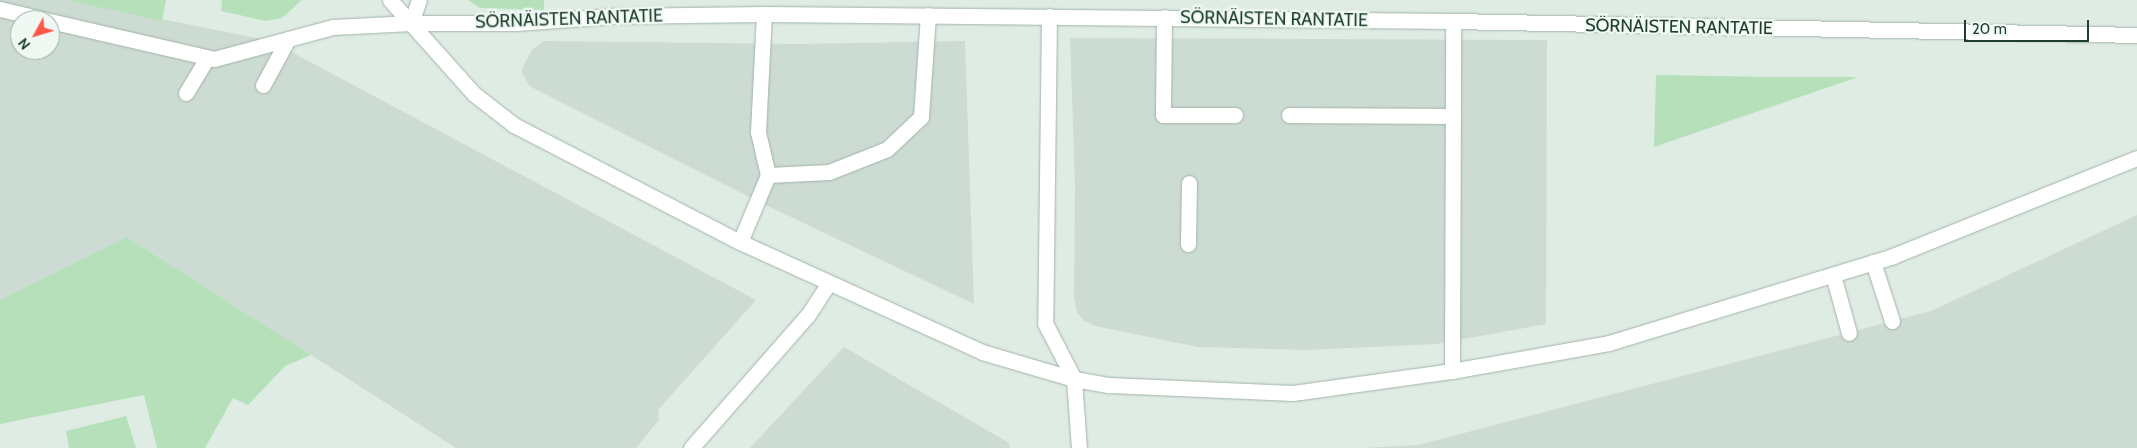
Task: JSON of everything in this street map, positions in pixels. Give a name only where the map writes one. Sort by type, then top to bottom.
[{"type":"street","points":[[390,0],[474,94],[514,125],[740,242],[828,284],[982,352],[1074,379],[1109,385],[1293,393],[1452,371],[1609,343],[1874,262],[2137,158]]},
{"type":"street","points":[[411,23],[419,0]]},
{"type":"street","points":[[740,242],[768,175],[758,132],[764,14]]},
{"type":"street","name":"SÖRNÄISTEN RANTATIE","points":[[207,58],[214,59],[332,27],[411,23],[516,23],[612,16],[764,14],[1453,21],[2137,35]]},
{"type":"street","points":[[768,175],[829,172],[887,149],[921,117],[928,15]]},
{"type":"street","points":[[1049,16],[1045,323],[1074,379],[1079,448]]},
{"type":"street","points":[[1164,17],[1163,115],[1235,115]]},
{"type":"street","points":[[1452,371],[1453,21]]},
{"type":"street","points":[[60,23],[207,58],[186,93]]},
{"type":"street","points":[[263,85],[288,39]]},
{"type":"street","points":[[1289,115],[1453,116]]},
{"type":"street","points":[[1188,244],[1189,183]]},
{"type":"street","points":[[1874,262],[1892,321]]},
{"type":"street","points":[[1833,275],[1849,333]]},
{"type":"street","points":[[691,448],[808,315],[828,284]]},
{"type":"shaded area","points":[[0,0],[67,0],[271,41],[756,300],[658,410],[659,420],[636,448],[456,448],[127,237],[0,300]]},
{"type":"shaded area","points":[[1070,38],[1547,40],[1546,324],[1436,344],[1308,350],[1198,347],[1095,326],[1083,320],[1077,312],[1074,298],[1075,185]]},
{"type":"shaded area","points":[[544,41],[797,44],[965,41],[974,304],[757,201],[529,86],[521,70],[532,50]]},
{"type":"shaded area","points":[[2137,215],[2137,448],[1363,448],[1418,445],[1931,311]]},
{"type":"shaded area","points":[[844,347],[1009,443],[1010,448],[750,448]]},
{"type":"green space","points":[[67,0],[166,0],[162,21]]},
{"type":"green space","points":[[222,0],[302,0],[282,18],[266,21],[221,11]]},
{"type":"green space","points":[[468,0],[544,0],[544,10],[480,8]]},
{"type":"green space","points":[[1656,75],[1771,77],[1858,77],[1654,147]]},
{"type":"green space","points":[[127,237],[311,355],[285,366],[248,405],[233,398],[205,448],[157,448],[144,395],[0,424],[0,300]]},
{"type":"green space","points":[[126,416],[136,448],[69,448],[66,431]]}]
